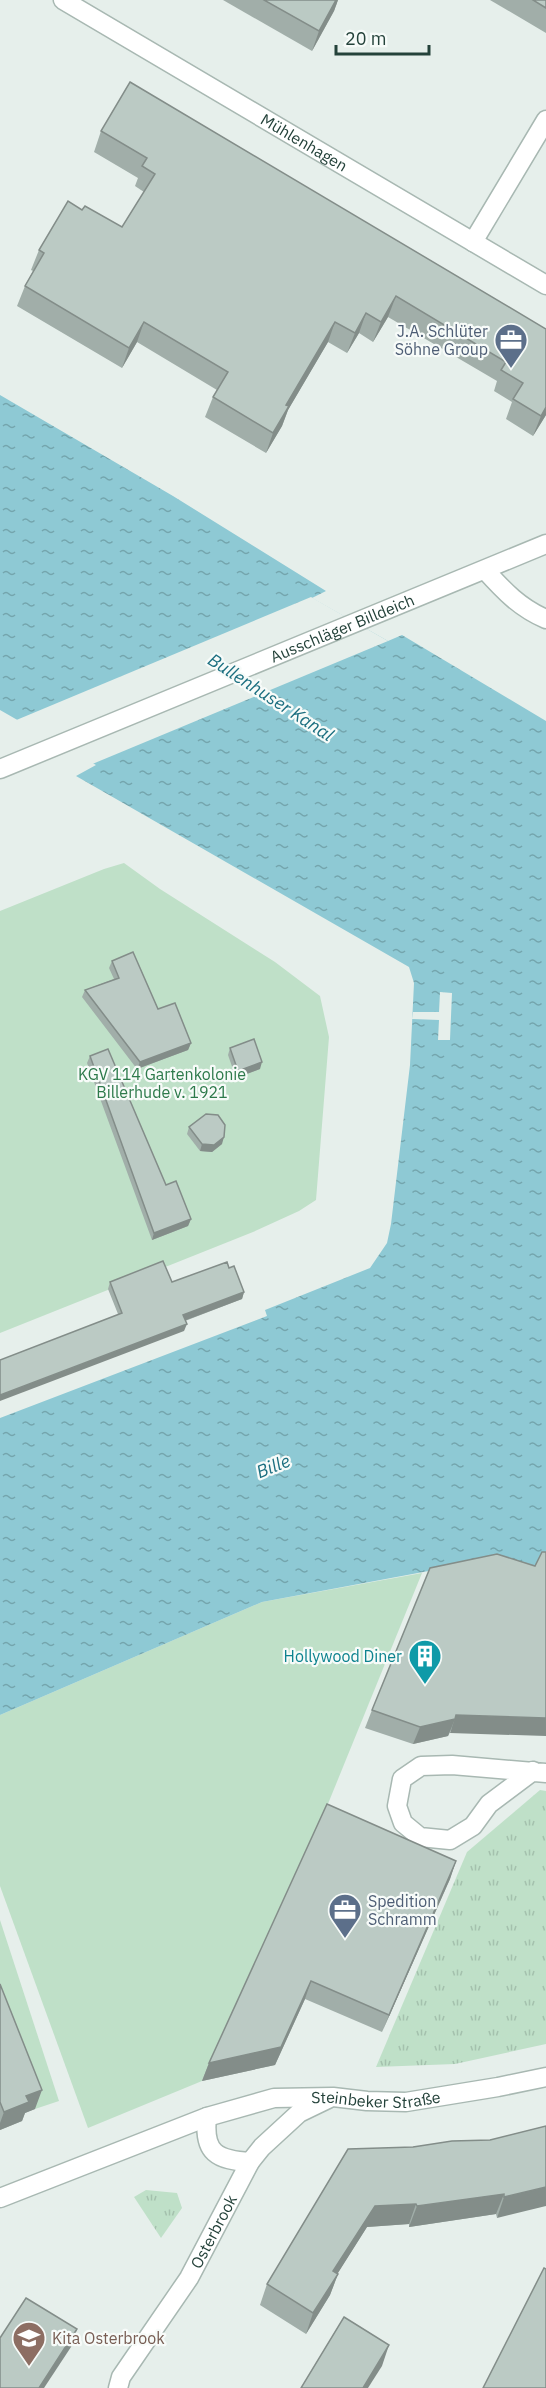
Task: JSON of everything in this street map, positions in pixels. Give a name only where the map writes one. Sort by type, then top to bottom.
[{"type":"street","name":"Mühlenhagen","points":[[63,0],[546,285]]},
{"type":"street","points":[[473,242],[546,120]]},
{"type":"street","name":"Ausschläger Billdeich","points":[[0,769],[546,544]]},
{"type":"street","points":[[485,570],[510,598],[546,620]]},
{"type":"street","points":[[452,1765],[540,1772],[489,1804],[473,1826],[450,1840],[420,1837],[403,1823],[397,1806],[402,1779],[421,1766],[452,1765]]},
{"type":"street","name":"Steinbeker Straße","points":[[0,2198],[207,2117],[274,2098],[333,2097],[406,2102],[546,2077]]},
{"type":"street","name":"Osterbrook","points":[[118,2388],[121,2377],[189,2278],[250,2162],[262,2147],[299,2113],[333,2097]]},
{"type":"street","points":[[207,2117],[208,2144],[215,2154],[229,2161],[250,2162]]},
{"type":"green space","name":"KGV 114 Gartenkolonie Billerhude v. 1921","points":[[124,863],[160,889],[275,962],[320,996],[329,1037],[316,1200],[299,1211],[253,1232],[0,1333],[0,911]]},
{"type":"green space","points":[[422,1573],[321,1821],[202,2081],[88,2128],[0,1886],[0,1715],[262,1602]]},
{"type":"green space","points":[[540,1790],[546,1791],[546,2044],[455,2064],[376,2067],[467,1852]]},
{"type":"green space","points":[[0,1920],[59,2101],[35,2109],[0,2020]]},
{"type":"green space","points":[[146,2190],[177,2193],[182,2208],[161,2238],[134,2197]]},
{"type":"water","points":[[0,395],[173,496],[326,591],[312,598],[388,641],[402,635],[546,721],[546,1566],[477,1562],[262,1602],[0,1715],[0,1418],[267,1316],[265,1310],[370,1268],[387,1243],[391,1224],[410,1065],[414,983],[409,967],[76,776],[96,765],[0,710]]},
{"type":"pier","points":[[311,597],[388,641],[90,765],[14,721]]},
{"type":"pier","points":[[440,992],[452,993],[450,1040],[438,1040],[439,1020],[412,1019],[413,1012],[439,1012]]},
{"type":"building","points":[[264,0],[336,0],[319,31]]},
{"type":"building","points":[[533,0],[546,0],[546,8]]},
{"type":"building","points":[[130,82],[546,329],[546,407],[541,416],[513,399],[523,383],[501,370],[506,362],[396,296],[381,322],[366,313],[355,333],[335,322],[286,405],[289,406],[273,433],[213,397],[228,372],[144,322],[129,348],[25,286],[44,253],[39,250],[68,201],[82,210],[85,206],[122,227],[155,174],[142,166],[147,158],[101,131]]},
{"type":"building","points":[[133,952],[158,1009],[175,1003],[191,1043],[140,1062],[85,990],[119,978],[112,961]]},
{"type":"building","points":[[254,1039],[262,1062],[238,1071],[230,1048]]},
{"type":"building","points":[[108,1049],[166,1185],[176,1181],[191,1219],[154,1233],[90,1056]]},
{"type":"building","points":[[206,1114],[218,1115],[225,1125],[224,1137],[214,1145],[202,1144],[189,1127]]},
{"type":"building","points":[[163,1261],[172,1282],[227,1262],[229,1268],[234,1266],[244,1292],[183,1315],[187,1324],[0,1395],[0,1360],[122,1313],[110,1282]]},
{"type":"building","name":"Hollywood Diner","points":[[542,1552],[546,1552],[546,1718],[456,1715],[455,1719],[420,1727],[372,1710],[430,1568],[497,1554],[535,1566]]},
{"type":"building","name":"Spedition Schramm","points":[[327,1804],[456,1861],[389,2015],[311,1981],[281,2047],[209,2063]]},
{"type":"building","points":[[0,1984],[42,2090],[26,2096],[29,2102],[4,2112],[0,2102]]},
{"type":"building","points":[[546,2126],[546,2187],[504,2197],[504,2194],[417,2206],[416,2204],[375,2206],[333,2271],[338,2274],[313,2313],[267,2284],[348,2149],[413,2147],[452,2141],[490,2140]]},
{"type":"building","points":[[544,2268],[546,2269],[546,2388],[483,2388]]},
{"type":"building","name":"Kita Osterbrook","points":[[26,2298],[77,2329],[39,2388],[0,2388],[0,2338]]},
{"type":"building","points":[[344,2317],[389,2345],[363,2388],[301,2388]]},
{"type":"place","name":"J.A. Schlüter Söhne Group","points":[[511,369]]},
{"type":"place","name":"Hollywood Diner","points":[[425,1685]]},
{"type":"place","name":"Spedition Schramm","points":[[345,1939]]},
{"type":"place","name":"Kita Osterbrook","points":[[29,2367]]},
{"type":"water label","name":"Bullenhuser Kanal","points":[[271,697]]},
{"type":"water label","name":"Bille","points":[[273,1466]]}]
